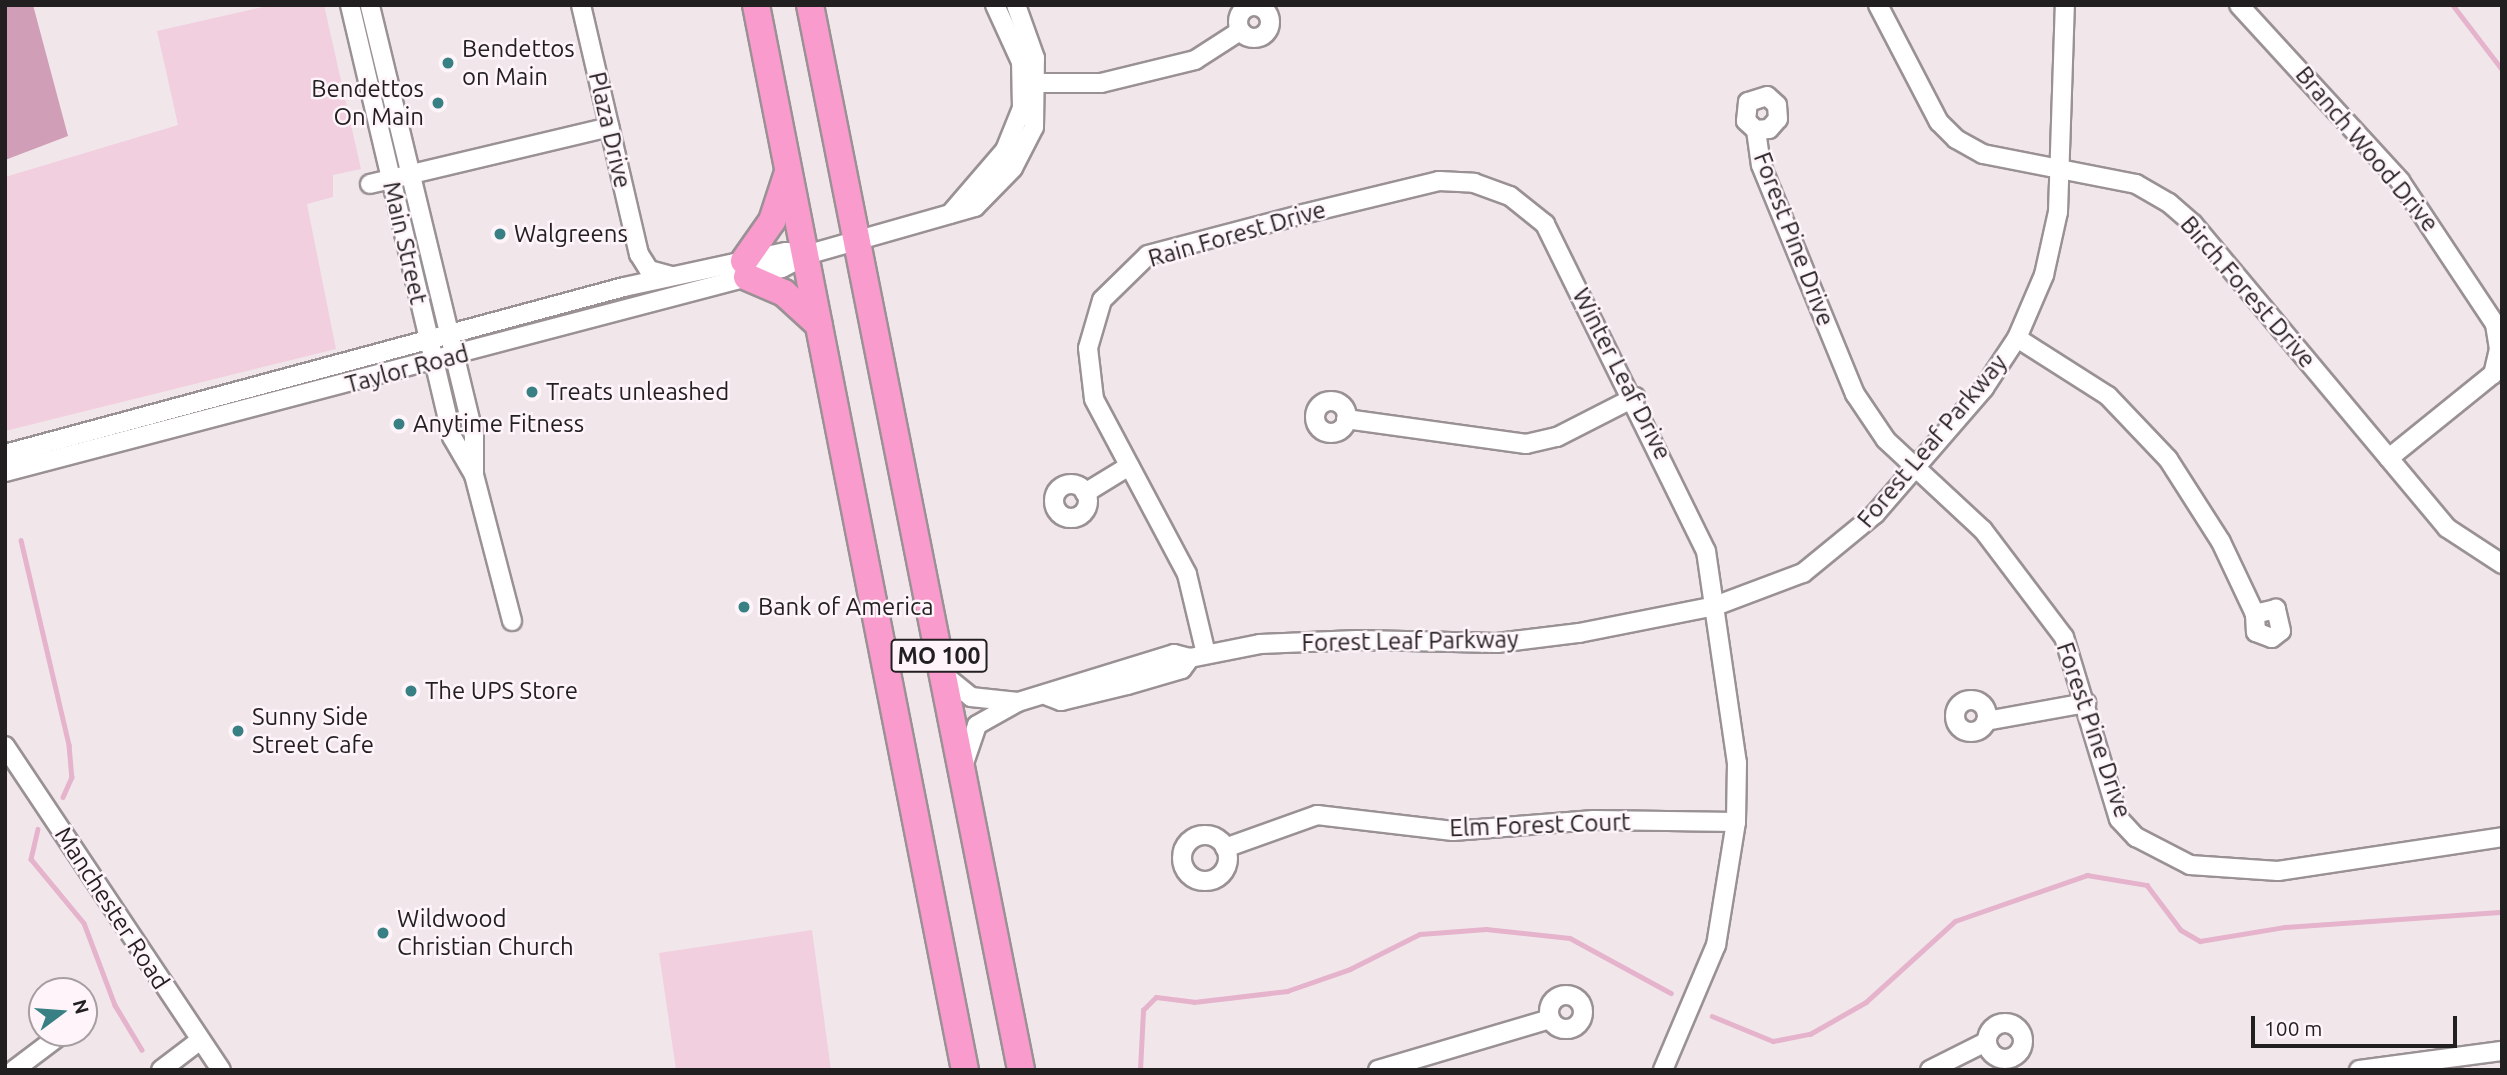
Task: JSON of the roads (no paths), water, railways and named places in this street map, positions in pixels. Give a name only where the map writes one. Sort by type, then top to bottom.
[{"type":"highway","name":"MO 100","points":[[756,5],[965,1070]]},
{"type":"highway","name":"MO 100","points":[[810,5],[942,674],[963,766],[1021,1070]]},
{"type":"highway","points":[[789,170],[772,221],[745,269],[784,293],[819,325]]},
{"type":"street","name":"Main Street","points":[[351,5],[452,437],[474,475],[512,621]]},
{"type":"street","name":"Main Street","points":[[370,5],[408,175],[475,444],[474,475]]},
{"type":"street","name":"Plaza Drive","points":[[581,5],[639,254]]},
{"type":"street","name":"Taylor Road","points":[[995,5],[1012,33],[1031,82]]},
{"type":"street","name":"Taylor Road","points":[[5,472],[454,357],[745,269],[857,242],[950,215],[1010,141],[1031,82],[1016,5]]},
{"type":"street","name":"Birch Forest Drive","points":[[1878,5],[1938,122],[1956,139],[1983,154],[2061,172],[2136,184],[2193,224],[2447,528],[2502,564]]},
{"type":"street","name":"Forest Leaf Parkway","points":[[942,674],[971,697],[1018,702],[1048,696],[1061,701],[1182,669],[1198,656],[1343,641],[1497,643],[1715,606],[1803,573],[1854,534],[1916,468],[2017,338],[2049,255],[2061,172],[2065,5]]},
{"type":"street","name":"Branch Wood Drive","points":[[2239,5],[2400,181],[2495,324],[2499,349],[2493,374],[2389,458]]},
{"type":"street","points":[[1031,82],[1101,83],[1181,64],[1228,44],[1240,31]]},
{"type":"street","points":[[370,184],[609,127]]},
{"type":"street","name":"Forest Pine Drive","points":[[1756,130],[1761,165],[1855,394],[1886,440],[1966,510],[2054,622],[2086,703],[2119,818],[2148,847],[2176,861],[2222,871],[2278,871],[2502,837]]},
{"type":"street","name":"Rain Forest Drive","points":[[1198,656],[1187,574],[1129,466],[1088,373],[1093,317],[1125,271],[1147,255],[1439,181],[1474,183]]},
{"type":"street","name":"Winter Leaf Drive","points":[[1474,183],[1510,196],[1545,224],[1695,521],[1715,606],[1737,763],[1736,822],[1716,945],[1663,1070]]},
{"type":"street","points":[[639,254],[649,270],[672,276]]},
{"type":"street","points":[[621,288],[635,274],[639,254]]},
{"type":"street","name":"Taylor Road","points":[[5,454],[428,343],[621,288],[672,276],[745,269]]},
{"type":"street","points":[[2017,338],[2086,379],[2149,438],[2188,486],[2255,614]]},
{"type":"street","points":[[1346,419],[1526,444],[1556,437],[1634,397]]},
{"type":"street","points":[[1086,493],[1129,466]]},
{"type":"street","name":"Forest Leaf Parkway","points":[[963,766],[976,725],[1018,702]]},
{"type":"street","points":[[1986,722],[2086,703]]},
{"type":"street","name":"Manchester Road","points":[[5,746],[220,1070]]},
{"type":"street","name":"Elm Forest Court","points":[[1225,848],[1317,815],[1453,831],[1594,820],[1736,822]]},
{"type":"street","points":[[1388,1069],[1550,1019]]},
{"type":"street","points":[[161,1070],[199,1041]]},
{"type":"street","points":[[1930,1070],[1986,1042]]},
{"type":"street","points":[[14,1070],[44,1047]]},
{"type":"street","points":[[2359,1070],[2502,1051]]},
{"type":"waterway","points":[[2453,5],[2502,69]]},
{"type":"waterway","points":[[21,540],[69,745],[72,777],[63,797]]},
{"type":"waterway","points":[[38,829],[31,859],[84,923],[115,1005],[142,1050]]},
{"type":"waterway","points":[[1712,1016],[1773,1041],[1810,1034],[1866,1002],[1955,921],[2087,875],[2147,885],[2181,930],[2200,941],[2285,927],[2502,912]]},
{"type":"waterway","points":[[1140,1070],[1143,1010],[1156,997],[1194,1002],[1287,991],[1350,969],[1420,934],[1486,929],[1570,938],[1671,993]]},
{"type":"place","name":"Bendettos on Main","points":[[448,63]]},
{"type":"place","name":"Bendettos On Main","points":[[438,103]]},
{"type":"place","name":"Walgreens","points":[[500,234]]},
{"type":"place","name":"Treats unleashed","points":[[532,392]]},
{"type":"place","name":"Anytime Fitness","points":[[399,424]]},
{"type":"place","name":"Bank of America","points":[[744,607]]},
{"type":"place","name":"The UPS Store","points":[[411,691]]},
{"type":"place","name":"Sunny Side Street Cafe","points":[[238,731]]},
{"type":"place","name":"Wildwood Christian Church","points":[[383,933]]}]
